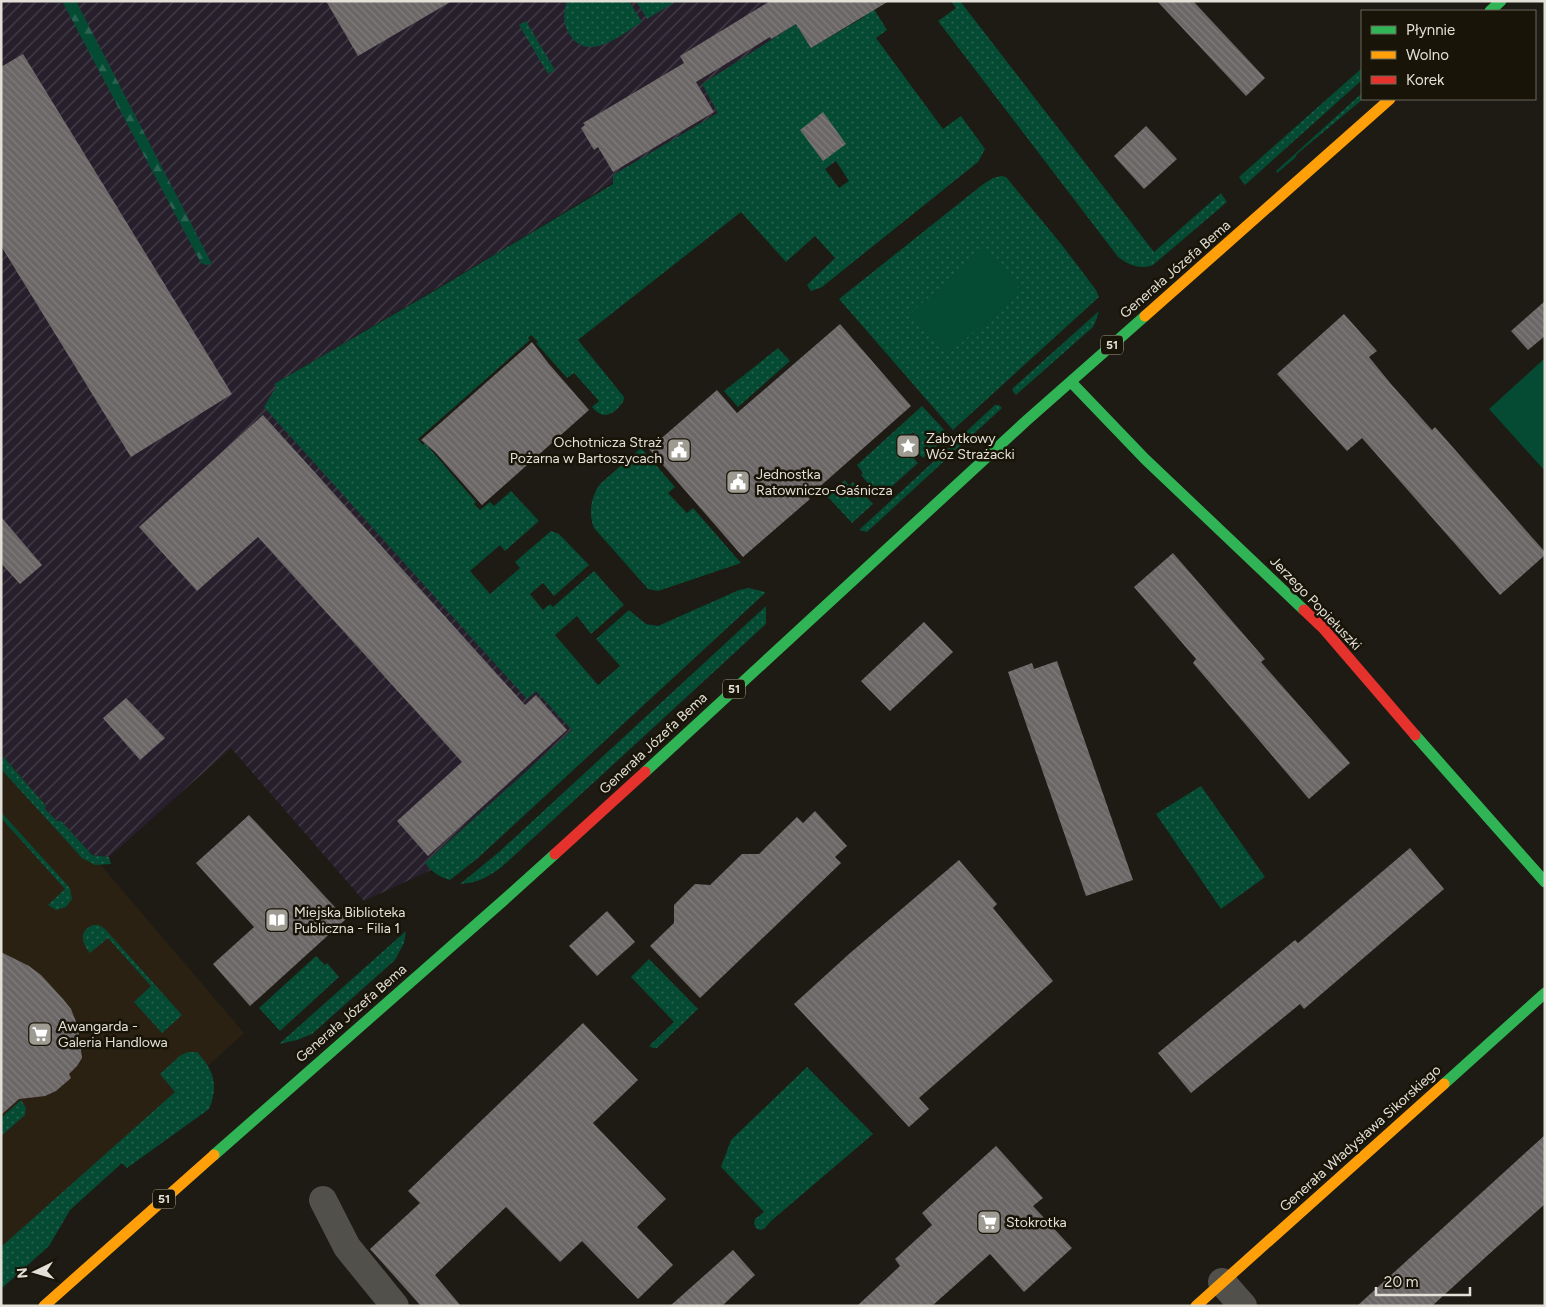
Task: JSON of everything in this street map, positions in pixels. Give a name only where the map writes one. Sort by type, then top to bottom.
[{"type":"main road","points":[[1491,10],[1501,1]]},
{"type":"main road","name":"Generała Józefa Bema","points":[[44,1306],[511,893],[1026,421],[1389,100]]},
{"type":"main road","name":"Jerzego Popiełuszki","points":[[1071,382],[1145,459],[1323,628],[1436,760],[1545,882]]},
{"type":"main road","name":"Generała Władysława Sikorskiego","points":[[1196,1306],[1545,993]]},
{"type":"street","points":[[323,1200],[347,1247],[395,1306]]},
{"type":"street","points":[[1222,1282],[1243,1306]]},
{"type":"shaded area","points":[[1,1],[855,1],[864,16],[749,85],[755,96],[497,253],[274,384],[590,732],[431,870],[364,901],[231,748],[109,857],[92,855],[61,821],[57,821],[45,809],[46,805],[1,754]]},
{"type":"shaded area","points":[[1,754],[92,855],[244,1033],[1,1253]]},
{"type":"green space","points":[[62,1],[76,1],[212,264],[206,265],[201,263]]},
{"type":"green space","points":[[567,1],[629,1],[642,22],[614,40],[594,47],[584,46],[575,42],[566,28],[564,16]]},
{"type":"green space","points":[[636,1],[677,1],[647,19]]},
{"type":"green space","points":[[855,1],[869,1],[887,30],[876,38],[943,129],[961,116],[985,149],[978,162],[822,287],[811,291],[807,285],[835,258],[815,236],[786,262],[741,212],[578,340],[624,397],[622,403],[612,413],[606,415],[595,411],[592,407],[599,401],[574,373],[567,378],[531,335],[528,338],[530,340],[418,439],[423,445],[425,443],[476,502],[474,504],[480,510],[490,502],[494,506],[511,491],[539,521],[505,551],[500,545],[470,571],[490,594],[520,568],[515,562],[551,531],[559,534],[589,565],[554,596],[543,583],[530,594],[543,610],[550,604],[553,607],[594,571],[624,605],[591,634],[577,616],[555,635],[598,685],[620,666],[596,639],[629,610],[646,624],[658,626],[739,590],[749,588],[765,592],[478,858],[450,880],[442,877],[433,872],[425,863],[572,730],[536,691],[527,699],[264,407],[276,387],[274,384],[613,184],[613,175],[718,113],[702,84],[796,24],[811,48],[864,17]],"holes":[[[836,161],[849,181],[839,188],[825,169]]]},
{"type":"green space","points":[[951,1],[960,1],[1154,252],[1221,193],[1227,202],[1153,265],[1134,266],[1118,257],[938,21],[956,8]]},
{"type":"green space","points":[[526,21],[555,70],[548,74],[519,25]]},
{"type":"green space","points":[[1361,69],[1361,81],[1245,185],[1239,177]]},
{"type":"green space","points":[[1361,94],[1362,100],[1277,173],[1276,171]]},
{"type":"green space","points":[[1006,177],[1062,245],[1096,290],[1099,297],[953,430],[839,299],[982,185],[993,178]]},
{"type":"green space","points":[[984,249],[1021,291],[947,355],[911,313]]},
{"type":"green space","points":[[1099,311],[1093,327],[1016,395],[1012,390],[1013,388]]},
{"type":"green space","points":[[778,348],[790,361],[738,407],[724,391]]},
{"type":"green space","points":[[1545,358],[1545,471],[1489,409]]},
{"type":"green space","points":[[995,405],[999,405],[1002,408],[867,532],[859,530]]},
{"type":"green space","points":[[922,406],[949,435],[923,458],[914,449],[921,442],[913,432],[895,448],[903,458],[909,453],[918,463],[880,497],[861,475],[863,473],[857,465]]},
{"type":"green space","points":[[641,448],[675,487],[668,493],[687,513],[693,508],[741,563],[658,591],[648,589],[594,528],[591,511],[597,489],[600,484]]},
{"type":"green space","points":[[845,480],[849,486],[853,482],[873,504],[852,523],[827,496]]},
{"type":"green space","points":[[766,606],[766,624],[505,864],[484,878],[460,884],[499,852]]},
{"type":"green space","points":[[1,754],[46,806],[45,809],[57,821],[61,821],[92,855],[109,857],[111,864],[95,865],[82,858],[1,769]]},
{"type":"green space","points":[[1201,786],[1265,877],[1221,909],[1156,814]]},
{"type":"green space","points":[[1,812],[70,888],[72,899],[66,907],[56,910],[48,905],[65,889],[1,818]]},
{"type":"green space","points":[[93,925],[99,925],[105,929],[182,1015],[162,1033],[134,1002],[151,986],[108,938],[90,953],[87,949],[83,941],[83,934],[85,930]]},
{"type":"green space","points":[[406,931],[404,943],[395,960],[312,1034],[279,1044]]},
{"type":"green space","points":[[316,956],[325,965],[327,963],[339,977],[280,1031],[259,1008]]},
{"type":"green space","points":[[649,959],[698,1009],[657,1048],[649,1046],[674,1022],[631,977]]},
{"type":"green space","points":[[188,1052],[197,1052],[211,1072],[214,1093],[209,1109],[127,1168],[122,1163],[70,1210],[49,1246],[1,1289],[1,1247],[175,1092],[160,1074],[181,1055]]},
{"type":"green space","points":[[807,1067],[873,1134],[764,1229],[760,1230],[754,1224],[755,1219],[764,1212],[721,1167],[731,1140]]},
{"type":"green space","points":[[21,1100],[26,1108],[25,1115],[1,1136],[1,1118]]},
{"type":"building","points":[[326,1],[452,1],[358,56]]},
{"type":"building","points":[[770,1],[889,1],[811,48],[796,24],[771,39],[770,37],[696,82],[714,112],[613,172],[598,147],[594,150],[581,128],[585,125],[583,123],[684,63],[680,56]]},
{"type":"building","points":[[1157,1],[1193,1],[1265,78],[1246,96]]},
{"type":"building","points":[[23,54],[232,394],[131,457],[1,246],[1,67]]},
{"type":"building","points":[[823,112],[846,144],[823,161],[800,130]]},
{"type":"building","points":[[1146,126],[1177,159],[1144,189],[1114,156]]},
{"type":"building","points":[[1545,301],[1545,336],[1528,350],[1511,331]]},
{"type":"building","points":[[1344,314],[1377,351],[1369,357],[1391,384],[1432,430],[1435,427],[1545,552],[1545,555],[1500,595],[1362,438],[1347,451],[1277,374]]},
{"type":"building","points":[[840,324],[911,406],[808,497],[810,499],[743,557],[649,449],[717,390],[737,413]]},
{"type":"building","points":[[532,342],[589,410],[482,505],[435,452],[421,440]]},
{"type":"building","points":[[263,415],[525,705],[536,695],[567,730],[428,856],[397,821],[462,762],[258,537],[197,591],[139,527]]},
{"type":"building","points":[[1,517],[42,565],[20,584],[1,563]]},
{"type":"building","points":[[1173,553],[1265,659],[1261,662],[1350,763],[1309,799],[1193,663],[1196,659],[1134,587]]},
{"type":"building","points":[[924,622],[953,652],[890,711],[861,681]]},
{"type":"building","points":[[1057,661],[1133,880],[1086,896],[1008,672],[1032,663],[1034,669]]},
{"type":"building","points":[[126,698],[165,738],[140,760],[103,718]]},
{"type":"building","points":[[815,811],[847,846],[835,857],[841,863],[700,998],[650,946],[674,923],[674,905],[695,884],[710,885],[742,854],[759,854],[797,817],[803,823]]},
{"type":"building","points":[[249,815],[346,919],[250,1006],[213,964],[254,927],[196,863]]},
{"type":"building","points":[[1410,848],[1444,889],[1304,1009],[1300,1004],[1191,1093],[1158,1053],[1295,940],[1298,943]]},
{"type":"building","points":[[959,860],[997,904],[993,908],[1053,981],[919,1098],[929,1109],[909,1127],[794,1004],[849,954]]},
{"type":"building","points":[[607,911],[635,942],[597,976],[569,946]]},
{"type":"building","name":"Awangarda - Galeria Handlowa","points":[[1,952],[29,966],[41,975],[71,1009],[78,1027],[82,1058],[69,1074],[71,1078],[56,1091],[45,1096],[19,1099],[1,1115]]},
{"type":"building","points":[[583,1023],[638,1080],[593,1123],[666,1199],[637,1227],[673,1265],[638,1299],[582,1241],[560,1262],[506,1207],[435,1275],[461,1306],[421,1306],[370,1249],[420,1203],[408,1191]]},
{"type":"building","points":[[1545,1135],[1545,1204],[1432,1306],[1357,1306]]},
{"type":"building","name":"Stokrotka","points":[[996,1146],[1043,1198],[1033,1206],[1072,1248],[1024,1292],[990,1254],[932,1306],[857,1306],[900,1266],[895,1259],[932,1225],[922,1213]]},
{"type":"building","points":[[733,1250],[755,1275],[722,1306],[670,1306]]},
{"type":"traffic: fast","points":[[1491,10],[1501,1]]},
{"type":"traffic: fast","points":[[645,772],[1026,421],[1145,316]]},
{"type":"traffic: fast","points":[[1071,382],[1145,459],[1304,610]]},
{"type":"traffic: fast","points":[[1415,735],[1545,882]]},
{"type":"traffic: fast","points":[[214,1155],[555,854]]},
{"type":"traffic: fast","points":[[1444,1084],[1545,993]]},
{"type":"traffic: slow","points":[[1145,316],[1389,100]]},
{"type":"traffic: slow","points":[[1196,1306],[1444,1084]]},
{"type":"traffic: slow","points":[[44,1306],[214,1155]]},
{"type":"traffic: jam","points":[[1304,610],[1323,628],[1415,735]]},
{"type":"traffic: jam","points":[[555,854],[645,772]]},
{"type":"place","name":"Zabytkowy Wóz Strażacki","points":[[908,446]]},
{"type":"place","name":"Ochotnicza Straż Pożarna w Bartoszycach","points":[[679,450]]},
{"type":"place","name":"Jednostka Ratowniczo-Gaśnicza","points":[[738,482]]},
{"type":"place","name":"Miejska Biblioteka Publiczna - Filia 1","points":[[277,920]]},
{"type":"place","name":"Awangarda - Galeria Handlowa","points":[[40,1034]]},
{"type":"place","name":"Stokrotka","points":[[989,1222]]}]
